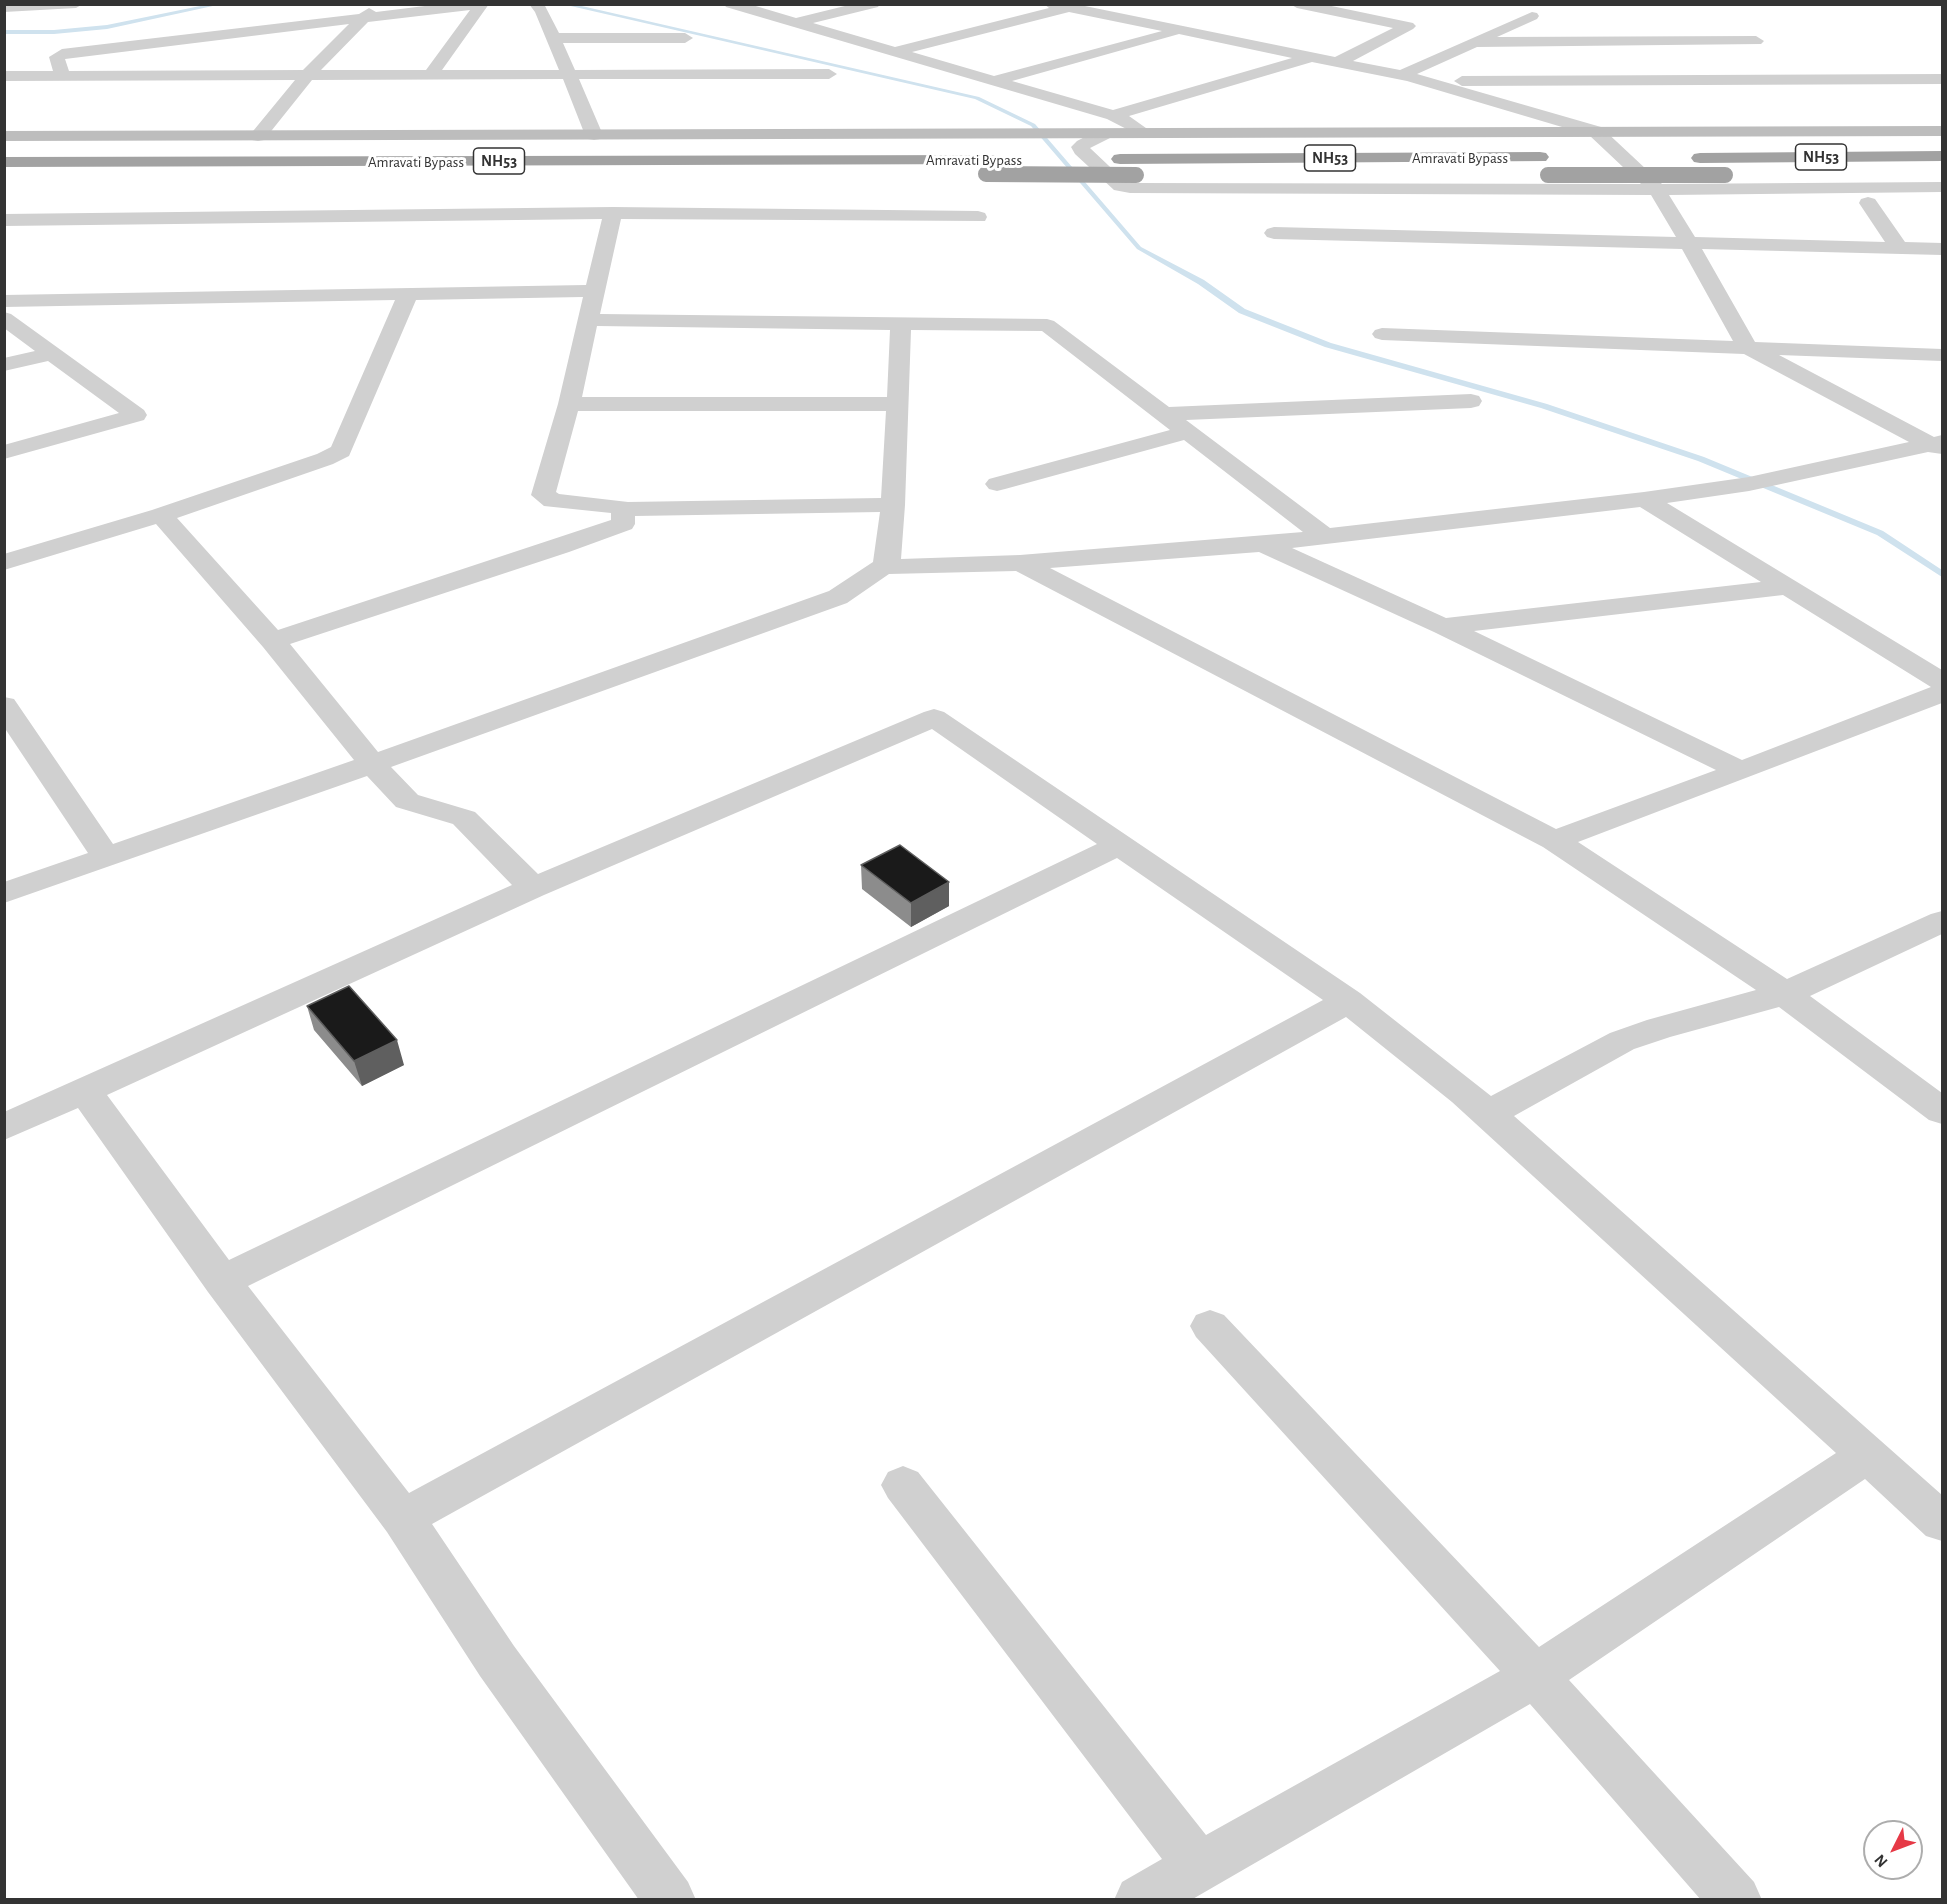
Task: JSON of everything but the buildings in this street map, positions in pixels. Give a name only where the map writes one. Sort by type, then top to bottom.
[{"type":"highway","name":"NH53","points":[[1597,158],[1942,156]]},
{"type":"highway","name":"Amravati Bypass","points":[[989,167],[1120,159],[1563,158]]},
{"type":"highway","name":"Amravati Bypass","points":[[4,162],[488,168],[989,167],[1136,175],[1942,173]]},
{"type":"highway","name":"Amravati Bypass","points":[[4,176],[488,168]]},
{"type":"main road","points":[[4,136],[1942,131]]},
{"type":"street","points":[[4,9],[76,4]]},
{"type":"street","points":[[258,136],[308,75],[376,4]]},
{"type":"street","points":[[536,4],[542,11],[554,38],[594,135]]},
{"type":"street","points":[[731,4],[1113,115],[1128,121],[1144,133]]},
{"type":"street","points":[[795,23],[873,4]]},
{"type":"street","points":[[1297,4],[1415,22],[1338,62]]},
{"type":"street","points":[[62,76],[57,57],[59,55],[481,5]]},
{"type":"street","points":[[430,75],[481,5]]},
{"type":"street","points":[[896,51],[1059,6],[1428,81],[1595,131],[1657,190],[1747,347],[1939,446]]},
{"type":"street","points":[[1402,75],[1532,16]]},
{"type":"street","points":[[995,80],[1180,31]]},
{"type":"street","points":[[554,38],[685,38]]},
{"type":"street","points":[[1475,42],[1756,41]]},
{"type":"street","points":[[156,43],[178,76]]},
{"type":"street","points":[[1113,115],[1312,57]]},
{"type":"street","points":[[4,76],[829,74]]},
{"type":"street","points":[[1428,81],[1942,79]]},
{"type":"street","points":[[1106,133],[1080,147],[1081,150],[1120,186],[1130,188],[1657,190],[1942,187]]},
{"type":"street","points":[[1868,203],[1899,248]]},
{"type":"street","points":[[613,213],[569,404],[543,495],[553,501],[617,506],[621,509],[893,505]]},
{"type":"street","points":[[4,220],[613,213],[978,216]]},
{"type":"street","points":[[1274,232],[1942,249]]},
{"type":"street","points":[[4,301],[594,291]]},
{"type":"street","points":[[4,562],[161,514],[325,459],[341,451],[408,295]]},
{"type":"street","points":[[4,318],[137,415],[4,452]]},
{"type":"street","points":[[588,320],[1047,325],[1326,537]]},
{"type":"street","points":[[4,893],[838,597],[883,567],[888,559],[893,505],[901,323]]},
{"type":"street","points":[[1382,334],[1942,355]]},
{"type":"street","points":[[4,365],[53,352]]},
{"type":"street","points":[[1165,414],[1472,401]]},
{"type":"street","points":[[569,404],[897,404]]},
{"type":"street","points":[[997,484],[1188,432]]},
{"type":"street","points":[[883,567],[1020,563],[1326,537],[1644,499],[1749,484],[1939,446]]},
{"type":"street","points":[[1644,499],[1942,682]]},
{"type":"street","points":[[273,641],[619,528],[623,524],[621,509]]},
{"type":"street","points":[[161,514],[273,641],[372,764],[411,803],[459,816],[469,823],[533,888]]},
{"type":"street","points":[[1262,544],[1443,626],[1741,771]]},
{"type":"street","points":[[1020,563],[1554,840],[1785,994],[1942,1111]]},
{"type":"street","points":[[1443,626],[1787,586]]},
{"type":"street","points":[[1554,840],[1942,693]]},
{"type":"street","points":[[4,705],[106,857]]},
{"type":"street","points":[[4,1127],[533,888],[934,718],[1348,1001],[1465,1093],[1942,1522]]},
{"type":"street","points":[[222,1281],[1119,845]]},
{"type":"street","points":[[1487,1114],[1622,1041],[1659,1028],[1785,994],[1942,921]]},
{"type":"street","points":[[404,1518],[1348,1001]]},
{"type":"street","points":[[84,1090],[222,1281],[404,1518],[497,1661],[670,1899]]},
{"type":"street","points":[[1210,1326],[1535,1676],[1736,1899]]},
{"type":"street","points":[[1140,1899],[1535,1676],[1868,1454]]},
{"type":"street","points":[[903,1485],[1200,1867]]},
{"type":"waterway","points":[[4,32],[54,32],[107,27],[220,4]]},
{"type":"waterway","points":[[564,4],[977,98],[1033,125],[1139,248],[1201,282],[1242,311],[1328,345],[1544,406],[1701,459],[1880,533],[1942,574]]}]
